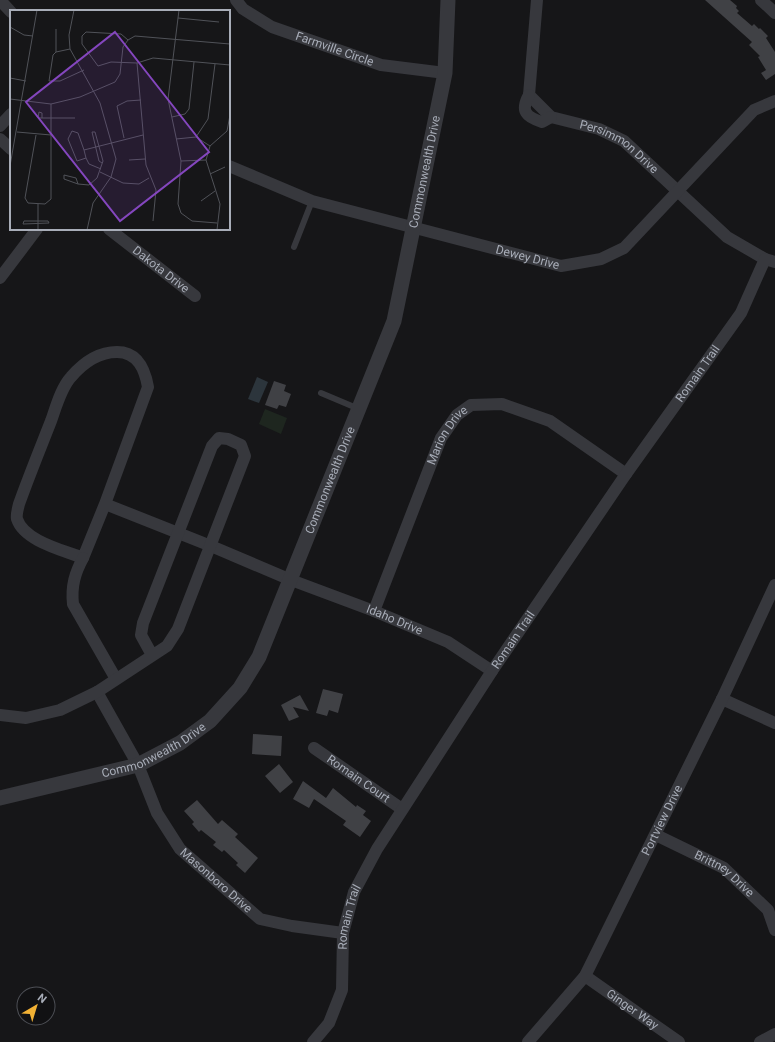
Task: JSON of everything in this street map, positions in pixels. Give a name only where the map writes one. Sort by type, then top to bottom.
[{"type":"street","points":[[0,0],[10,11]]},
{"type":"street","name":"Farmville Circle","points":[[236,0],[243,9],[272,27],[381,65],[445,73]]},
{"type":"street","name":"Commonwealth Drive","points":[[0,798],[138,765],[180,743],[210,721],[240,688],[259,657],[394,321],[412,227],[445,73],[448,0]]},
{"type":"street","name":"Persimmon Drive","points":[[538,0],[529,95],[551,117],[599,129],[624,142],[727,237],[770,260]]},
{"type":"street","points":[[761,0],[775,13]]},
{"type":"street","name":"Dewey Drive","points":[[230,166],[312,201],[561,266],[601,259],[624,248],[754,110],[775,101]]},
{"type":"street","points":[[0,126],[10,115]]},
{"type":"street","points":[[0,140],[10,148]]},
{"type":"street","points":[[0,278],[36,230]]},
{"type":"street","name":"Dakota Drive","points":[[110,230],[195,296]]},
{"type":"street","name":"Romain Trail","points":[[313,1042],[328,1023],[342,990],[343,933],[354,892],[377,849],[492,671],[626,474],[741,313],[770,260]]},
{"type":"street","points":[[83,558],[44,544],[23,531],[16,518],[18,504],[60,398],[70,378],[85,363],[106,352],[122,352],[135,358],[144,368],[148,387],[105,504],[83,558],[74,576],[72,592],[73,604],[116,679]]},
{"type":"street","name":"Marion Drive","points":[[374,611],[441,438],[457,415],[471,405],[502,404],[550,421],[626,474]]},
{"type":"street","points":[[0,715],[26,718],[60,710],[97,692],[152,654],[167,646],[178,629],[245,456],[241,445],[228,439],[219,438],[212,446],[143,623],[141,635],[152,654]]},
{"type":"street","name":"Idaho Drive","points":[[105,504],[448,642],[492,671]]},
{"type":"street","name":"Portview Drive","points":[[528,1042],[585,976],[656,835],[775,585]]},
{"type":"street","name":"Masonboro Drive","points":[[97,692],[138,765],[157,813],[180,850],[260,919],[292,926],[343,933]]},
{"type":"street","points":[[722,699],[775,723]]},
{"type":"street","name":"Romain Court","points":[[314,748],[402,809]]},
{"type":"street","name":"Brittney Drive","points":[[656,835],[724,868],[772,908],[775,930]]},
{"type":"street","name":"Ginger Way","points":[[585,976],[679,1042]]},
{"type":"street","points":[[760,1042],[775,1034]]},
{"type":"lane","points":[[294,248],[312,201]]},
{"type":"lane","points":[[321,393],[359,409]]},
{"type":"shaded area","points":[[257,377],[268,382],[259,403],[248,399]]},
{"type":"shaded area","points":[[265,409],[287,418],[281,434],[259,424]]},
{"type":"building","points":[[705,0],[730,0],[737,6],[736,8],[739,11],[737,13],[752,26],[754,24],[759,29],[760,28],[768,36],[766,38],[775,52],[775,74],[766,80],[761,73],[766,70],[758,57],[760,56],[749,45],[752,42]]},
{"type":"building","points":[[274,381],[286,385],[284,391],[291,394],[286,407],[279,405],[277,409],[265,405]]},
{"type":"building","points":[[323,689],[343,694],[338,713],[329,710],[327,716],[316,713]]},
{"type":"building","points":[[300,695],[309,711],[293,707],[299,717],[289,721],[281,705]]},
{"type":"building","points":[[253,734],[282,736],[281,756],[252,754]]},
{"type":"building","points":[[279,764],[293,782],[280,793],[265,776]]},
{"type":"building","points":[[303,781],[326,798],[333,788],[356,807],[357,805],[366,811],[363,815],[371,821],[360,837],[343,825],[346,821],[314,799],[309,808],[293,799]]},
{"type":"building","points":[[197,800],[218,824],[222,820],[238,834],[235,837],[258,858],[245,873],[236,865],[238,863],[224,850],[222,852],[213,845],[216,842],[201,830],[199,832],[192,824],[194,822],[184,811]]}]
